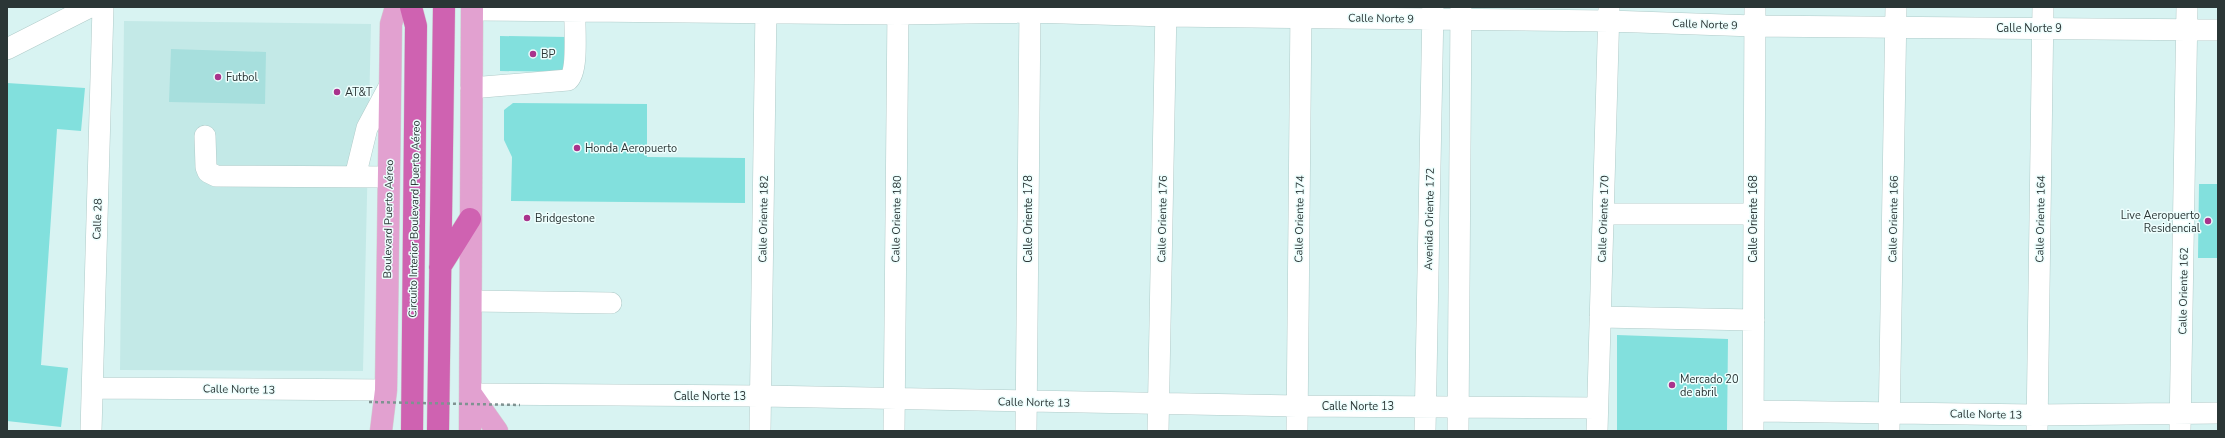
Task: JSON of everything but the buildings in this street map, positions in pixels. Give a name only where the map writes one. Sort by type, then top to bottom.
[{"type":"highway","name":"Circuito Interior Boulevard Puerto Aéreo","points":[[411,7],[416,26],[412,431]]},
{"type":"highway","points":[[438,431],[444,7]]},
{"type":"highway","points":[[440,266],[470,219]]},
{"type":"main road","name":"Boulevard Puerto Aéreo","points":[[380,430],[377,396],[389,177],[391,24],[396,7]]},
{"type":"main road","points":[[470,431],[472,8]]},
{"type":"main road","points":[[471,394],[497,431]]},
{"type":"street","points":[[7,49],[90,7]]},
{"type":"street","name":"Calle 28","points":[[91,431],[103,7]]},
{"type":"street","points":[[384,7],[396,7]]},
{"type":"street","name":"Calle Oriente 166","points":[[1889,422],[1896,7]]},
{"type":"street","name":"Calle Oriente 164","points":[[2037,423],[2043,7]]},
{"type":"street","name":"Calle Oriente 162","points":[[2181,422],[2187,7]]},
{"type":"street","name":"Calle Norte 9","points":[[472,8],[575,11],[766,9],[898,11],[1030,9],[1609,14],[1755,16],[1896,28],[2218,30]]},
{"type":"street","name":"Calle Oriente 182","points":[[760,431],[766,9]]},
{"type":"street","name":"Calle Oriente 178","points":[[1026,431],[1030,9]]},
{"type":"street","points":[[471,88],[568,80],[572,77],[575,68],[575,11]]},
{"type":"street","name":"Calle Oriente 180","points":[[894,431],[898,11]]},
{"type":"street","name":"Calle Oriente 176","points":[[1158,431],[1166,11]]},
{"type":"street","name":"Calle Oriente 174","points":[[1297,431],[1301,12]]},
{"type":"street","name":"Avenida Oriente 172","points":[[1425,431],[1433,13]]},
{"type":"street","points":[[1458,431],[1460,13]]},
{"type":"street","name":"Calle Oriente 170","points":[[1597,431],[1609,14]]},
{"type":"street","name":"Calle Oriente 168","points":[[1753,421],[1755,16]]},
{"type":"street","points":[[355,177],[367,128],[390,85]]},
{"type":"street","points":[[205,136],[206,167],[211,175],[389,177]]},
{"type":"street","points":[[1604,214],[1753,214]]},
{"type":"street","points":[[471,301],[612,303]]},
{"type":"street","points":[[1600,317],[1754,320]]},
{"type":"street","name":"Calle Norte 13","points":[[93,388],[377,396]]},
{"type":"street","name":"Calle Norte 13","points":[[471,394],[760,396],[894,400],[1297,406],[1597,408]]},
{"type":"street","name":"Calle Norte 13","points":[[1753,421],[2037,423],[2181,422],[2218,413]]},
{"type":"path","points":[[377,396],[520,405]]},
{"type":"shaded area","points":[[124,21],[371,24],[363,371],[120,370]]},
{"type":"shaded area","name":"Futbol","points":[[171,49],[266,52],[265,104],[169,102]]},
{"type":"place","name":"BP","points":[[533,54]]},
{"type":"place","name":"Futbol","points":[[218,77]]},
{"type":"place","name":"AT&T","points":[[337,92]]},
{"type":"place","name":"Honda Aeropuerto","points":[[577,148]]},
{"type":"place","name":"Bridgestone","points":[[527,218]]},
{"type":"place","name":"Live Aeropuerto Residencial","points":[[2208,221]]},
{"type":"place","name":"Mercado 20 de abril","points":[[1672,385]]}]
